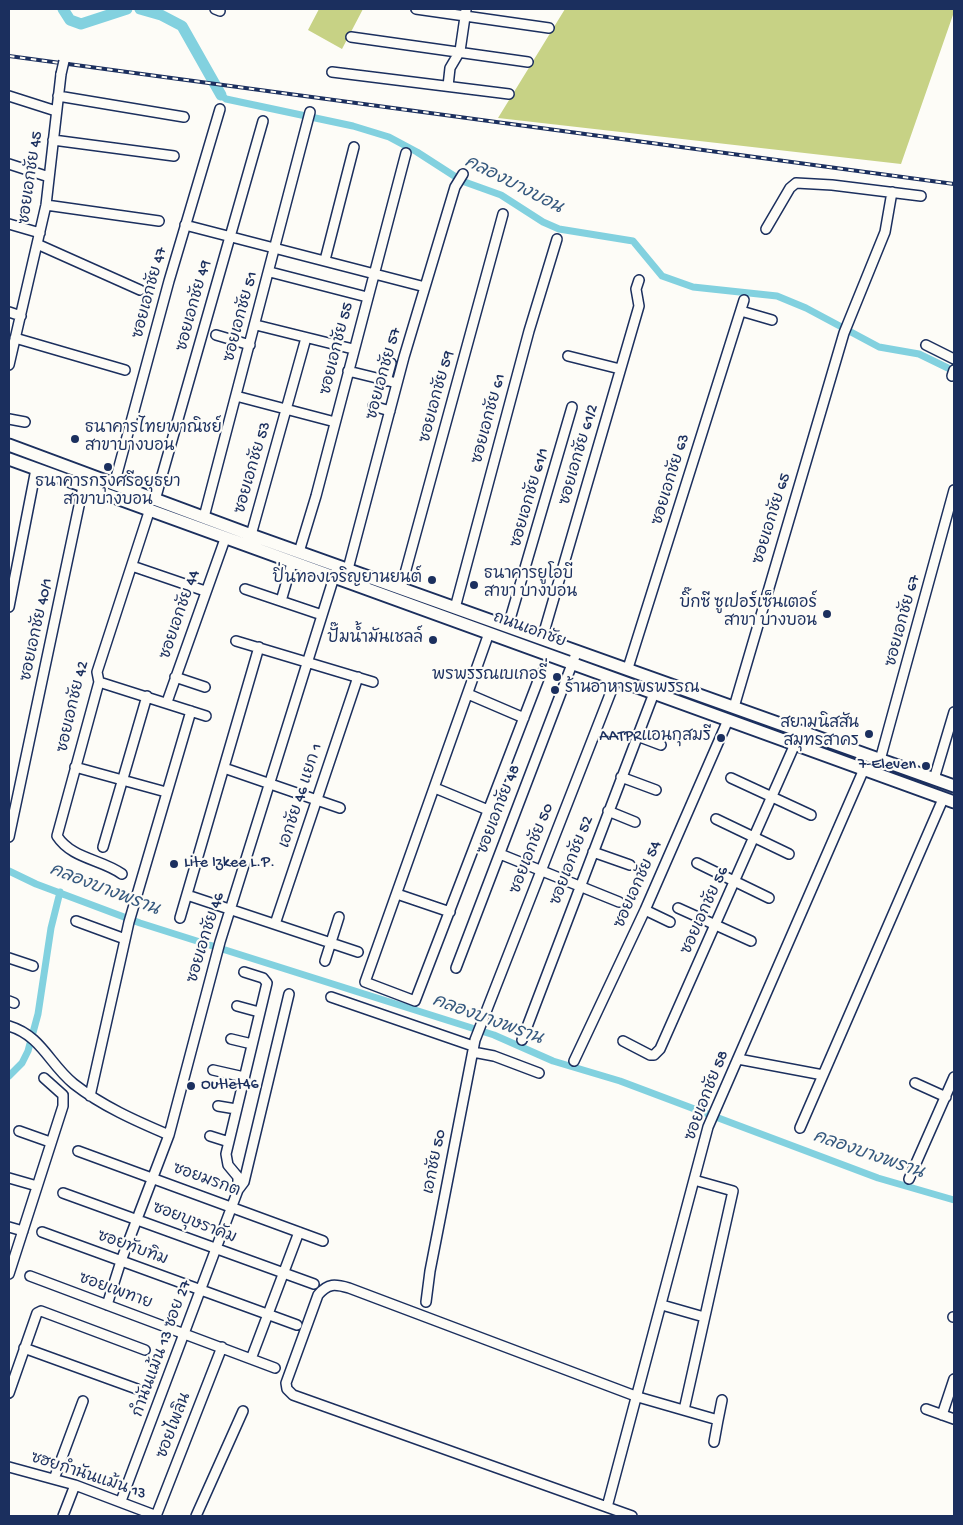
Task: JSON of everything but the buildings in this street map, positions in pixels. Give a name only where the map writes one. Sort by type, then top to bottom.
[{"type":"main road","name":"ถนนเอกชัย","points":[[9,445],[298,552],[628,668],[954,786]]},
{"type":"main road","name":"ถนนเอกชัย","points":[[9,459],[150,512],[796,744],[949,801]]},
{"type":"main road","points":[[225,539],[229,526]]},
{"type":"street","points":[[416,9],[466,12],[549,28]]},
{"type":"street","points":[[448,86],[450,68],[460,51],[466,12]]},
{"type":"street","points":[[351,37],[528,62]]},
{"type":"street","name":"ซอยเอกชัย 45","points":[[9,365],[46,205],[52,140],[65,57]]},
{"type":"street","points":[[332,72],[509,94]]},
{"type":"street","points":[[9,96],[56,111]]},
{"type":"street","points":[[58,96],[184,117]]},
{"type":"street","name":"ซอยเอกชัย 47","points":[[114,485],[185,225],[220,109]]},
{"type":"street","name":"ซอยเอกชัย 51","points":[[204,517],[270,272],[310,112]]},
{"type":"street","name":"ซอยเอกชัย 49","points":[[155,500],[262,121]]},
{"type":"street","points":[[52,140],[174,156]]},
{"type":"street","points":[[325,260],[354,147]]},
{"type":"street","name":"ซอยเอกชัย 55","points":[[298,552],[335,422],[406,153]]},
{"type":"street","points":[[9,164],[49,177]]},
{"type":"street","name":"ซอยเอกชัย 57","points":[[348,569],[397,383],[454,187],[463,174]]},
{"type":"street","points":[[766,230],[794,184],[832,185],[921,196]]},
{"type":"street","name":"ซอยเอกชัย 65","points":[[734,707],[848,322],[886,232],[892,192]]},
{"type":"street","points":[[46,205],[159,221]]},
{"type":"street","name":"ซอยเอกชัย 59","points":[[401,588],[503,214]]},
{"type":"street","points":[[9,224],[40,233]]},
{"type":"street","points":[[185,225],[425,287]]},
{"type":"street","name":"ซอยเอกชัย 61","points":[[455,608],[529,331],[557,238]]},
{"type":"street","points":[[37,244],[140,290]]},
{"type":"street","points":[[270,272],[367,297]]},
{"type":"street","name":"ซอยเอกชัย 61/2","points":[[542,639],[640,302],[636,289],[639,280]]},
{"type":"street","name":"ซอยเอกชัย 63","points":[[628,668],[744,300]]},
{"type":"street","points":[[741,311],[772,320]]},
{"type":"street","points":[[9,312],[21,316]]},
{"type":"street","points":[[256,325],[353,349]]},
{"type":"street","points":[[216,335],[250,345]]},
{"type":"street","points":[[15,338],[125,370]]},
{"type":"street","name":"ซอยเอกชัย 53","points":[[251,535],[306,338]]},
{"type":"street","points":[[926,345],[954,359]]},
{"type":"street","points":[[568,356],[620,369]]},
{"type":"street","points":[[386,381],[391,363]]},
{"type":"street","points":[[348,371],[397,383]]},
{"type":"street","points":[[236,396],[335,422]]},
{"type":"street","points":[[373,406],[390,411]]},
{"type":"street","name":"ซอยเอกชัย 61/1","points":[[508,626],[572,407]]},
{"type":"street","points":[[9,419],[25,422]]},
{"type":"street","points":[[9,607],[36,469]]},
{"type":"street","name":"ซอยเอกชัย 40/1","points":[[9,837],[82,487]]},
{"type":"street","name":"ซอยเอกชัย 67","points":[[880,760],[954,490]]},
{"type":"street","name":"ซอยเอกชัย 42","points":[[122,874],[109,866],[79,855],[62,843],[57,836],[99,682],[96,672],[150,512]]},
{"type":"street","name":"ซอยเอกชัย 44","points":[[167,702],[225,539]]},
{"type":"street","points":[[281,600],[292,563]]},
{"type":"street","points":[[132,566],[205,592]]},
{"type":"street","name":"ซอยเอกชัย 46","points":[[107,1305],[121,1261],[169,1135],[220,942],[334,578]]},
{"type":"street","points":[[245,589],[322,615]]},
{"type":"street","points":[[489,633],[365,982],[416,1001],[541,673]]},
{"type":"street","points":[[236,641],[373,682]]},
{"type":"street","points":[[180,918],[259,648]]},
{"type":"street","name":"ซอยเอกชัย 48","points":[[456,968],[577,651]]},
{"type":"street","points":[[175,677],[204,687]]},
{"type":"street","name":"เอกชัย 46 แยก 1","points":[[275,924],[358,677]]},
{"type":"street","name":"ซอยเอกชัย 50","points":[[479,1029],[616,679]]},
{"type":"street","points":[[99,682],[167,702],[206,716]]},
{"type":"street","name":"ซอยเอกชัย 52","points":[[522,1040],[654,693]]},
{"type":"street","points":[[468,694],[524,718]]},
{"type":"street","points":[[103,847],[147,696]]},
{"type":"street","points":[[90,1096],[129,920],[191,711]]},
{"type":"street","points":[[934,779],[954,712]]},
{"type":"street","name":"ซอยเอกชัย 54","points":[[574,1061],[645,910],[728,720]]},
{"type":"street","points":[[638,736],[661,745]]},
{"type":"street","name":"ซอยเอกชัย 56","points":[[623,1041],[650,1055],[658,1053],[796,744]]},
{"type":"street","points":[[76,767],[166,792]]},
{"type":"street","points":[[224,768],[340,808]]},
{"type":"street","name":"ซอยเอกชัย 58","points":[[607,1507],[638,1397],[708,1127],[864,769]]},
{"type":"street","points":[[621,777],[656,790]]},
{"type":"street","points":[[731,778],[811,815]]},
{"type":"street","points":[[435,788],[488,810]]},
{"type":"street","points":[[800,1128],[949,801]]},
{"type":"street","points":[[608,811],[635,822]]},
{"type":"street","points":[[716,819],[789,854]]},
{"type":"street","points":[[593,852],[630,865]]},
{"type":"street","points":[[500,854],[619,902]]},
{"type":"street","points":[[697,863],[769,898]]},
{"type":"street","points":[[397,894],[450,912]]},
{"type":"street","points":[[187,895],[358,952]]},
{"type":"street","points":[[678,908],[751,941]]},
{"type":"street","points":[[645,910],[670,922]]},
{"type":"street","points":[[325,960],[339,917]]},
{"type":"street","points":[[76,921],[125,939]]},
{"type":"street","points":[[9,958],[33,966]]},
{"type":"street","points":[[238,1190],[236,1173],[226,1160],[266,980],[244,972]]},
{"type":"street","name":"กำนันแม้น 13 ซอย 27","points":[[121,1501],[238,1190],[244,1182],[289,994]]},
{"type":"street","points":[[332,997],[474,1046],[494,1056],[539,1073]]},
{"type":"street","points":[[237,1006],[259,1012]]},
{"type":"street","points":[[9,1026],[22,1030],[36,1040],[71,1082],[90,1096],[139,1122],[169,1135]]},
{"type":"street","name":"เอกชัย 50","points":[[426,1302],[430,1271],[474,1046],[479,1029]]},
{"type":"street","points":[[231,1039],[252,1044]]},
{"type":"street","points":[[738,1059],[823,1075]]},
{"type":"street","points":[[213,1070],[244,1077]]},
{"type":"street","points":[[909,1179],[954,1077]]},
{"type":"street","points":[[44,1078],[63,1095]]},
{"type":"street","points":[[9,1274],[60,1114],[63,1095],[71,1082]]},
{"type":"street","points":[[915,1084],[946,1097]]},
{"type":"street","points":[[218,1106],[236,1110]]},
{"type":"street","points":[[19,1131],[50,1142]]},
{"type":"street","points":[[210,1136],[229,1142]]},
{"type":"street","name":"ซอยมรกต","points":[[78,1151],[323,1241]]},
{"type":"street","points":[[9,1178],[37,1186]]},
{"type":"street","points":[[684,1410],[733,1191],[694,1180]]},
{"type":"street","name":"ซอยบุษราคัม","points":[[63,1193],[137,1218],[314,1284]]},
{"type":"street","points":[[9,1227],[23,1231]]},
{"type":"street","name":"ซอยทับทิม","points":[[42,1232],[297,1325]]},
{"type":"street","points":[[251,1359],[298,1232]]},
{"type":"street","name":"ซอยเพทาย","points":[[30,1276],[275,1368]]},
{"type":"street","points":[[632,1516],[301,1400],[287,1389],[286,1383],[318,1295],[327,1286],[335,1284],[638,1397],[718,1420]]},
{"type":"street","points":[[662,1305],[704,1318]]},
{"type":"street","points":[[9,1393],[37,1313],[44,1311],[145,1350]]},
{"type":"street","name":"ซอยไพลิน","points":[[157,1516],[222,1347]]},
{"type":"street","points":[[24,1348],[137,1390]]},
{"type":"street","points":[[942,1415],[954,1379]]},
{"type":"street","points":[[714,1442],[722,1400]]},
{"type":"street","points":[[54,1479],[84,1401]]},
{"type":"street","points":[[926,1410],[954,1419]]},
{"type":"street","points":[[196,1516],[243,1411]]},
{"type":"street","name":"ซฮยกำนันแม้น 13","points":[[9,1467],[75,1485],[157,1516]]},
{"type":"street","points":[[63,1516],[75,1485]]},
{"type":"green space","points":[[319,9],[363,9],[342,49],[308,30]]},
{"type":"green space","points":[[565,9],[954,9],[954,12],[901,164],[498,118]]},
{"type":"waterway","name":"คลองบางบอน","points":[[63,9],[70,20],[81,24],[127,9]]},
{"type":"waterway","name":"คลองบางบอน","points":[[140,9],[161,15],[182,26],[221,95]]},
{"type":"waterway","name":"คลองบางบอน","points":[[221,95],[226,99],[353,126],[389,137],[417,152],[462,181],[501,195],[543,222],[559,229],[633,241],[662,276],[693,287],[777,296],[806,308],[879,347],[919,354],[954,371]]},
{"type":"waterway","name":"คลองบางพราน","points":[[9,871],[36,884],[140,923],[494,1035],[553,1061],[620,1081],[878,1178],[954,1200]]},
{"type":"waterway","points":[[9,1076],[22,1063],[28,1051],[38,1014],[51,928],[60,892]]},
{"type":"railway","points":[[9,56],[954,184]]},
{"type":"place","name":"ธนาคารไทยพาณิชย์ สาขาบางบอน","points":[[75,439]]},
{"type":"place","name":"ธนาคารกรุงศรีอยุธยา สาขาบางบอน","points":[[108,467]]},
{"type":"place","name":"ปิ่นทองเจริญยานยนต์","points":[[432,580]]},
{"type":"place","name":"ธนาคารยูโอบี สาขา บางบอน","points":[[474,585]]},
{"type":"place","name":"บิ๊กซี ซูเปอร์เซ็นเตอร์ สาขา บางบอน","points":[[827,614]]},
{"type":"place","name":"ปั๊มน้ำมันเชลล์","points":[[433,640]]},
{"type":"place","name":"พรพรรณเบเกอรี่","points":[[557,677]]},
{"type":"place","name":"ร้านอาหารพรพรรณ","points":[[555,690]]},
{"type":"place","name":"สยามนิสสัน สมุทรสาคร","points":[[869,734]]},
{"type":"place","name":"AATPRแอนกุสมรี","points":[[721,738]]},
{"type":"place","name":"7-Eleven","points":[[926,766]]},
{"type":"place","name":"Lite Izkee L.P.","points":[[174,864]]},
{"type":"place","name":"Outlet46","points":[[191,1086]]}]
